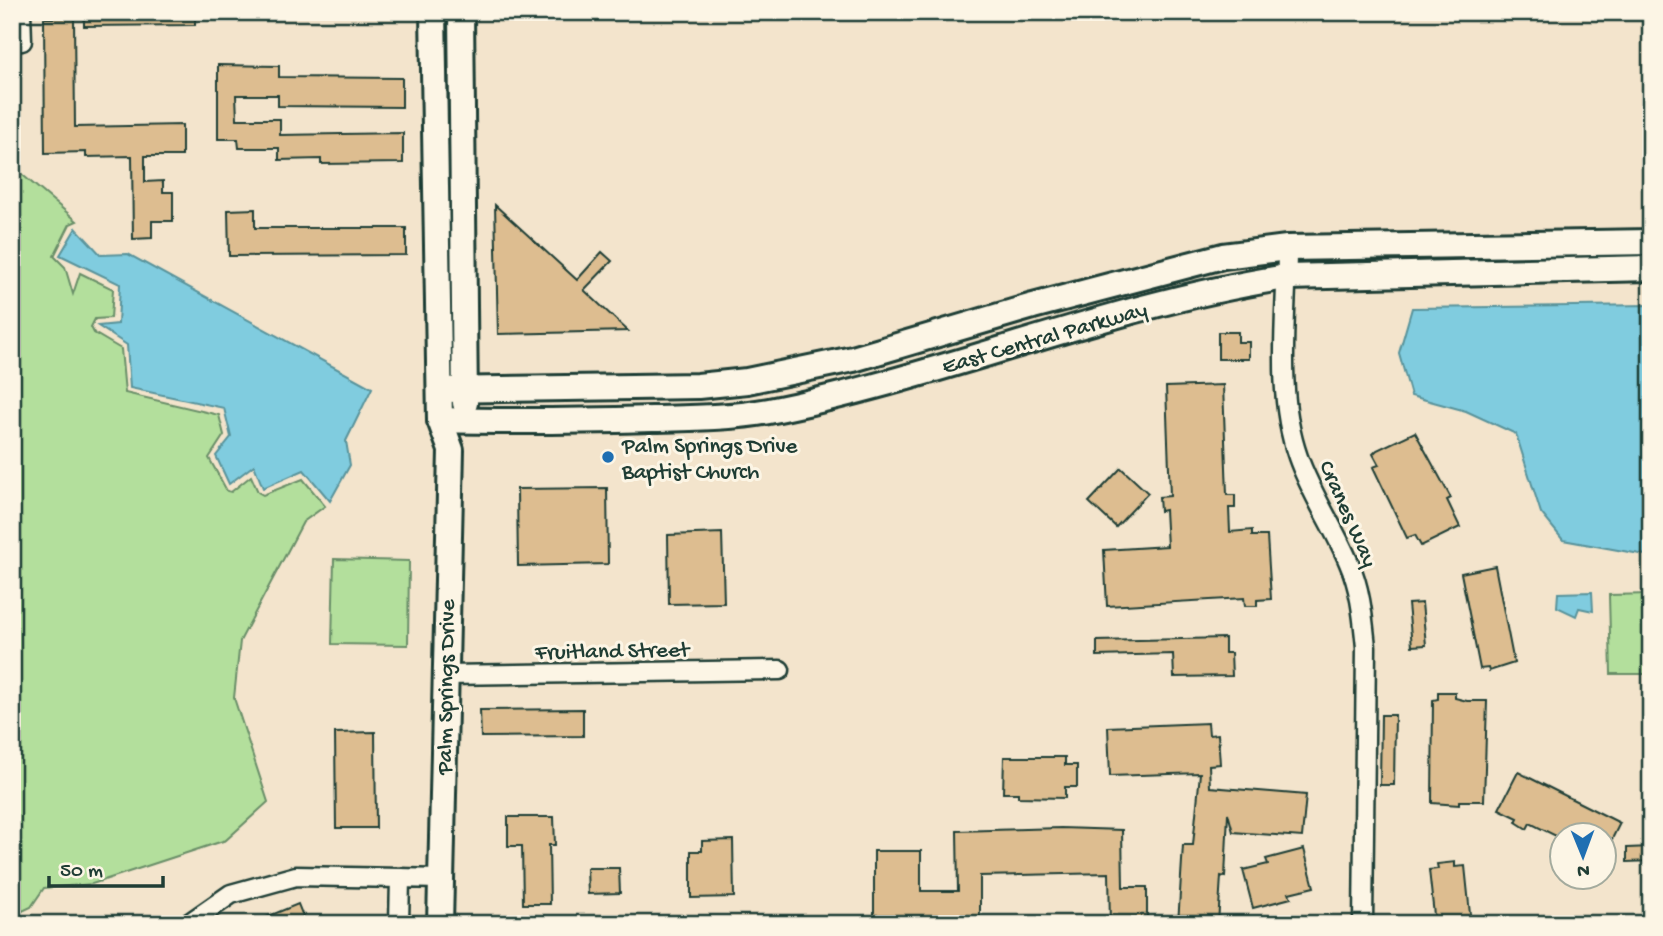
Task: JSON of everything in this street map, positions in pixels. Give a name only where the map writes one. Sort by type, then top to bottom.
[{"type":"main road","name":"Palm Springs Drive","points":[[433,12],[440,420],[451,450],[440,924]]},
{"type":"main road","name":"Palm Springs Drive","points":[[451,450],[465,421],[461,12]]},
{"type":"main road","name":"East Central Parkway","points":[[440,390],[698,386],[747,381],[853,359],[1169,268],[1223,256],[1287,248],[1651,242]]},
{"type":"main road","name":"East Central Parkway","points":[[440,420],[686,418],[765,412],[849,394],[1163,302],[1227,286],[1287,276],[1651,268]]},
{"type":"street","points":[[12,42],[22,41],[21,12]]},
{"type":"street","name":"Cranes Way","points":[[1287,248],[1288,422],[1298,459],[1350,564],[1362,604],[1366,647],[1363,924]]},
{"type":"street","name":"Fruitland Street","points":[[444,675],[780,670]]},
{"type":"street","points":[[188,924],[230,894],[296,876],[439,879]]},
{"type":"street","points":[[399,924],[400,878]]},
{"type":"green space","points":[[12,166],[77,221],[70,224],[54,256],[65,267],[73,294],[80,273],[113,289],[111,318],[95,319],[91,327],[94,333],[121,349],[125,393],[219,415],[224,435],[209,458],[227,491],[231,492],[251,476],[258,492],[263,495],[303,479],[325,506],[303,522],[240,641],[234,698],[268,802],[226,840],[92,884],[44,888],[31,907],[12,916]]},
{"type":"green space","points":[[334,559],[409,561],[408,645],[332,644]]},
{"type":"green space","points":[[1651,594],[1651,674],[1611,674],[1609,595]]},
{"type":"water","points":[[76,228],[101,255],[128,254],[372,388],[346,441],[350,465],[330,501],[304,470],[263,488],[254,465],[229,484],[216,456],[231,437],[224,408],[130,388],[127,345],[98,326],[118,324],[120,284],[60,255]]},
{"type":"water","points":[[1651,305],[1651,556],[1563,540],[1541,513],[1516,434],[1466,411],[1411,396],[1399,353],[1412,308]]},
{"type":"water","points":[[1592,592],[1593,611],[1579,608],[1576,616],[1557,607],[1558,593]]},
{"type":"building","points":[[84,12],[195,12],[195,25],[84,26]]},
{"type":"building","points":[[44,18],[74,18],[75,127],[182,125],[182,156],[145,156],[145,182],[163,181],[163,192],[173,192],[173,221],[152,221],[152,238],[133,239],[132,156],[86,157],[86,152],[45,153]]},
{"type":"building","points":[[218,65],[279,66],[279,77],[402,78],[402,107],[278,106],[278,95],[236,95],[237,119],[280,119],[280,135],[403,133],[403,163],[321,164],[321,159],[279,160],[279,148],[239,148],[238,139],[218,139]]},
{"type":"building","points":[[495,205],[577,280],[602,252],[612,261],[584,290],[628,331],[498,334]]},
{"type":"building","points":[[255,209],[255,228],[406,228],[406,255],[229,256],[228,210]]},
{"type":"building","points":[[1218,332],[1238,332],[1238,342],[1249,342],[1249,359],[1218,359]]},
{"type":"building","points":[[1223,385],[1227,495],[1235,495],[1235,508],[1229,508],[1230,532],[1252,530],[1252,536],[1267,536],[1271,599],[1257,600],[1257,606],[1245,606],[1244,598],[1107,606],[1104,550],[1167,546],[1165,510],[1160,511],[1159,497],[1170,496],[1166,387]]},
{"type":"building","points":[[1415,432],[1451,498],[1447,500],[1460,527],[1421,546],[1415,535],[1407,538],[1373,467],[1379,465],[1373,454],[1377,450]]},
{"type":"building","points":[[1121,468],[1148,493],[1116,527],[1089,502]]},
{"type":"building","points":[[607,488],[608,564],[518,566],[517,489]]},
{"type":"building","points":[[722,533],[724,603],[669,604],[668,535]]},
{"type":"building","points":[[1495,566],[1514,663],[1489,671],[1488,668],[1480,669],[1461,573]]},
{"type":"building","points":[[1422,603],[1426,645],[1412,646],[1408,604]]},
{"type":"building","points":[[1225,638],[1225,653],[1231,653],[1232,676],[1174,677],[1173,654],[1097,656],[1097,641]]},
{"type":"building","points":[[1438,692],[1455,692],[1455,698],[1467,701],[1487,701],[1484,801],[1459,801],[1459,805],[1432,803],[1433,700],[1438,699]]},
{"type":"building","points":[[583,709],[583,736],[481,737],[480,710]]},
{"type":"building","points":[[1381,715],[1395,715],[1394,785],[1380,785]]},
{"type":"building","points":[[1208,723],[1209,735],[1218,734],[1220,764],[1209,765],[1210,787],[1306,795],[1302,837],[1233,832],[1228,813],[1225,877],[1221,876],[1218,924],[1178,924],[1183,845],[1193,845],[1200,773],[1110,776],[1108,727]]},
{"type":"building","points":[[375,732],[376,828],[336,828],[335,733]]},
{"type":"building","points":[[1004,757],[1065,757],[1065,765],[1077,765],[1077,787],[1065,787],[1065,798],[1018,797],[1018,793],[1003,793]]},
{"type":"building","points":[[1518,772],[1614,820],[1548,820],[1548,832],[1530,823],[1527,829],[1516,822],[1518,818],[1499,809]]},
{"type":"building","points":[[508,817],[554,817],[555,845],[549,845],[550,904],[523,904],[522,846],[508,846]]},
{"type":"building","points":[[1061,828],[1122,830],[1123,887],[1147,887],[1147,924],[1110,924],[1109,873],[980,876],[980,924],[874,924],[874,851],[921,851],[921,891],[958,891],[957,831]]},
{"type":"building","points":[[733,840],[734,897],[691,898],[691,851],[702,851],[702,841]]},
{"type":"building","points":[[1651,847],[1651,861],[1627,862],[1627,848]]},
{"type":"building","points":[[1304,849],[1314,887],[1289,893],[1291,898],[1253,908],[1243,870],[1268,864],[1266,859]]},
{"type":"building","points":[[1455,862],[1455,867],[1465,866],[1471,924],[1435,924],[1429,870],[1438,869],[1437,864]]},
{"type":"building","points":[[587,868],[619,868],[620,893],[588,894]]},
{"type":"building","points":[[298,904],[306,924],[252,924],[252,923]]},
{"type":"place","name":"Palm Springs Drive Baptist Church","points":[[608,457]]}]
